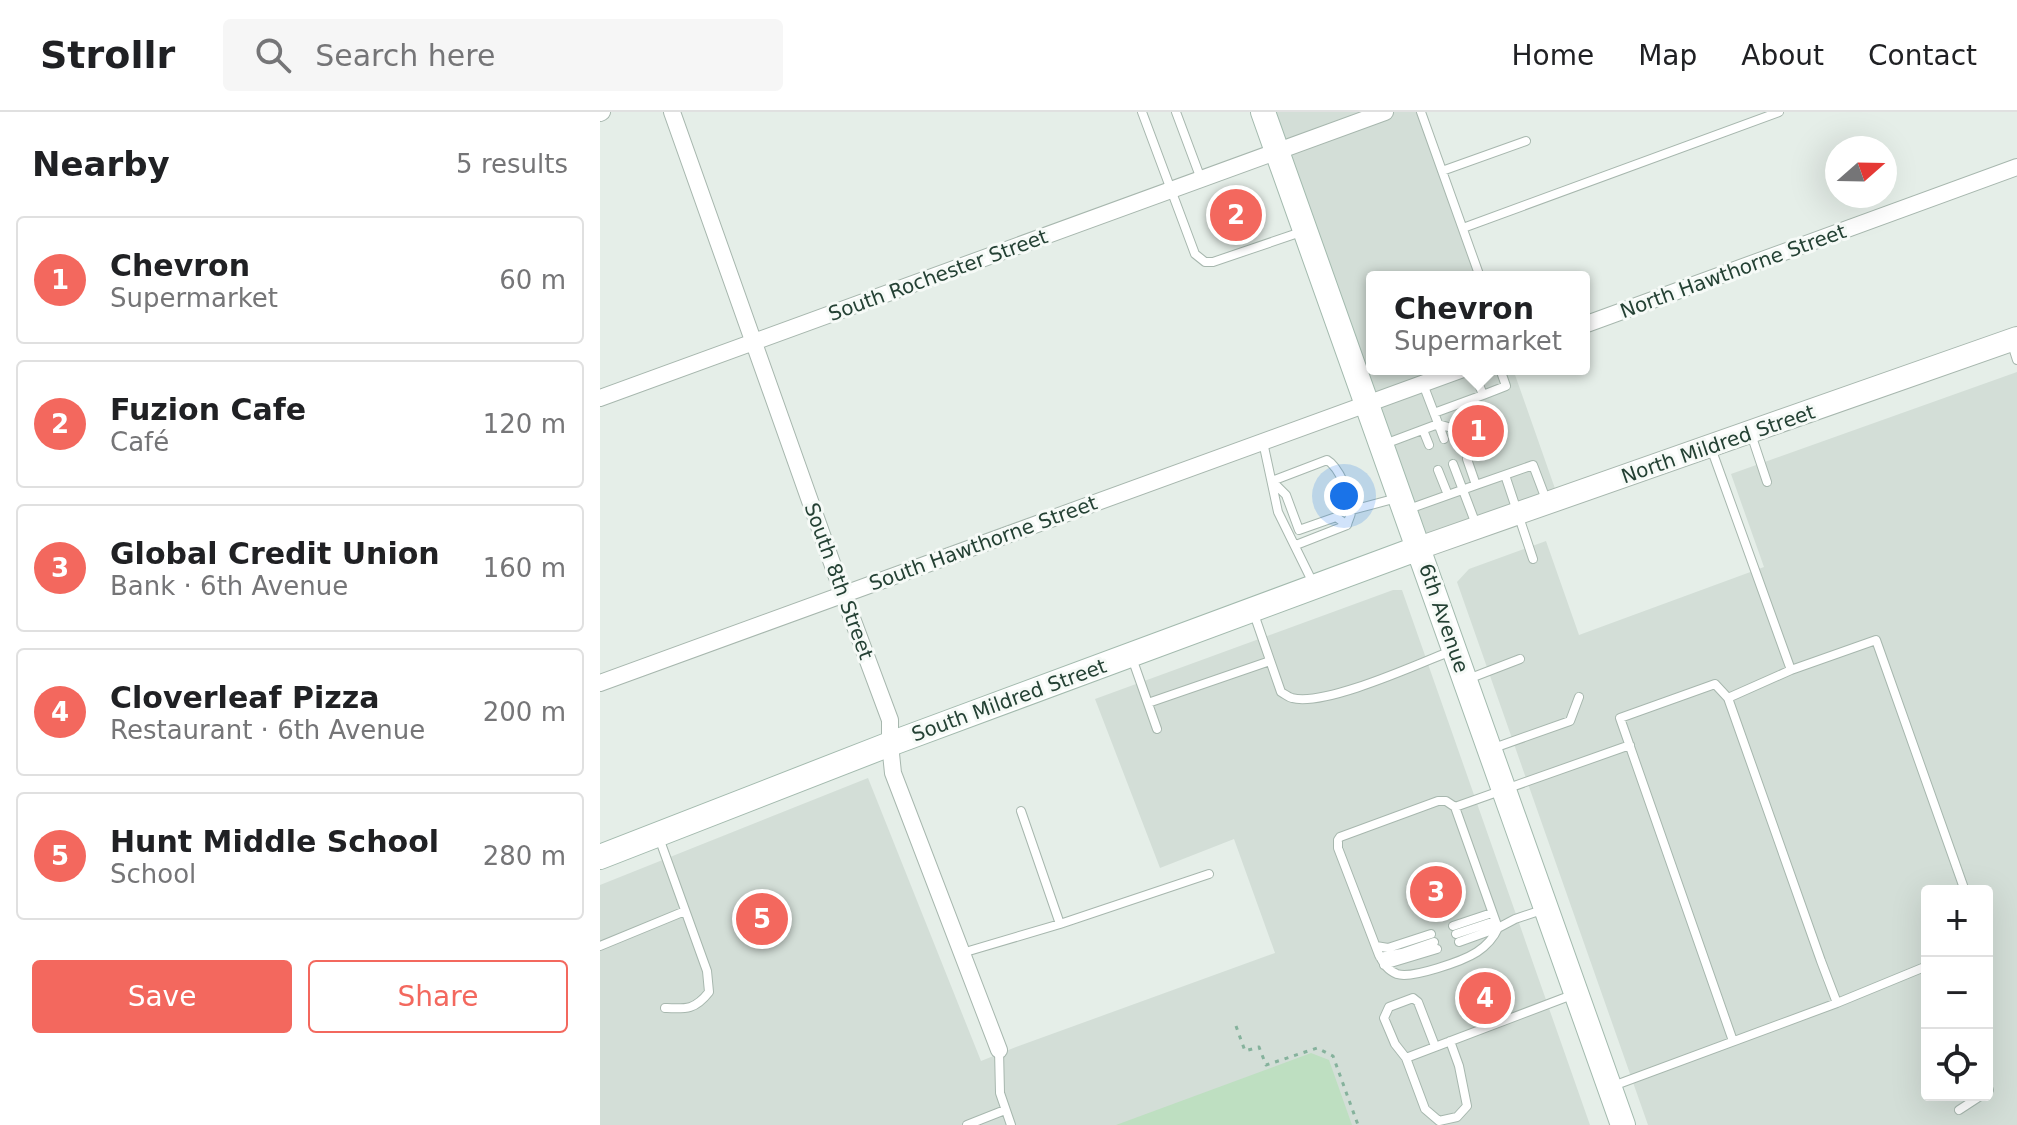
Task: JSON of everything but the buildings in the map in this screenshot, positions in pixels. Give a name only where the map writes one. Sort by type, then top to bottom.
[{"type":"main road","name":"6th Avenue","points":[[1263,112],[1623,1125]]},
{"type":"main road","name":"South Mildred Street","points":[[600,857],[890,744],[1419,548]]},
{"type":"street","name":"South 8th Street","points":[[672,112],[890,720],[893,773],[999,1050]]},
{"type":"street","name":"South Rochester Street","points":[[600,398],[1385,112]]},
{"type":"street","name":"North Hawthorne Street","points":[[1590,323],[2017,167]]},
{"type":"street","name":"North Mildred Street","points":[[1419,548],[1750,433],[2015,346]]},
{"type":"street","points":[[1366,404],[1447,375]]},
{"type":"street","name":"South Hawthorne Street","points":[[600,683],[1366,404]]},
{"type":"lane","points":[[1142,112],[1195,254],[1205,262],[1213,262],[1305,230]]},
{"type":"lane","points":[[1176,112],[1201,179]]},
{"type":"lane","points":[[1421,112],[1478,271]]},
{"type":"lane","points":[[1463,228],[1779,112]]},
{"type":"lane","points":[[1442,171],[1526,141]]},
{"type":"lane","points":[[1475,375],[1483,395]]},
{"type":"lane","points":[[1434,413],[1506,386],[1502,375]]},
{"type":"lane","points":[[1423,384],[1444,439]]},
{"type":"lane","points":[[1382,446],[1438,424],[1455,429],[1457,434]]},
{"type":"lane","points":[[1423,430],[1429,445]]},
{"type":"lane","points":[[1750,433],[1767,482]]},
{"type":"lane","points":[[1263,442],[1278,512],[1314,586]]},
{"type":"lane","points":[[1711,447],[1791,670]]},
{"type":"lane","points":[[1467,459],[1476,485]]},
{"type":"lane","points":[[1272,481],[1327,460],[1335,464],[1352,510],[1347,525]]},
{"type":"lane","points":[[1453,464],[1477,528]]},
{"type":"lane","points":[[1352,510],[1448,495],[1533,465],[1548,504]]},
{"type":"lane","points":[[1438,470],[1448,495]]},
{"type":"lane","points":[[1505,475],[1533,559]]},
{"type":"lane","points":[[1272,481],[1286,495],[1299,530],[1336,517],[1347,525]]},
{"type":"lane","points":[[1296,545],[1347,525]]},
{"type":"lane","points":[[1253,609],[1281,692],[1293,698],[1330,695],[1357,688],[1454,649]]},
{"type":"lane","points":[[1728,698],[1791,670],[1876,640],[1963,885]]},
{"type":"lane","points":[[1131,654],[1157,729]]},
{"type":"lane","points":[[1465,680],[1520,659]]},
{"type":"lane","points":[[1148,703],[1270,661]]},
{"type":"lane","points":[[1733,1041],[1620,718],[1715,684],[1728,698],[1837,1003]]},
{"type":"lane","points":[[1490,750],[1570,721],[1579,697]]},
{"type":"lane","points":[[1455,807],[1630,745]]},
{"type":"lane","points":[[1438,801],[1446,801],[1455,807],[1495,920],[1495,935],[1474,954],[1418,974],[1392,972],[1382,961],[1338,848],[1338,840],[1438,801]]},
{"type":"lane","points":[[1021,811],[1060,924]]},
{"type":"lane","points":[[658,835],[707,971],[709,992],[702,1001],[688,1009],[665,1008]]},
{"type":"lane","points":[[961,953],[1060,924],[1209,874]]},
{"type":"lane","points":[[1495,920],[1456,934],[1495,920],[1515,919],[1547,909]]},
{"type":"lane","points":[[600,946],[685,911]]},
{"type":"lane","points":[[1376,946],[1388,948],[1434,942],[1382,961]]},
{"type":"lane","points":[[1609,1087],[1837,1003],[1921,968]]},
{"type":"lane","points":[[1406,1058],[1577,994]]},
{"type":"lane","points":[[1435,1046],[1418,1002],[1413,998],[1389,1007],[1384,1018],[1395,1044],[1406,1058],[1425,1109],[1439,1121],[1457,1117],[1467,1106],[1450,1041]]},
{"type":"lane","points":[[999,1050],[1000,1093],[1011,1125]]},
{"type":"lane","points":[[1959,1110],[1973,1101]]},
{"type":"lane","points":[[967,1125],[1005,1110]]},
{"type":"path","points":[[1236,1026],[1245,1051],[1259,1047],[1266,1065],[1317,1048],[1333,1056],[1358,1125]]},
{"type":"shaded area","points":[[1263,112],[1421,112],[1478,271],[1366,271],[1366,375],[1515,375],[1559,500],[1419,548]]},
{"type":"shaded area","points":[[2017,372],[2017,1125],[1648,1125],[1457,582],[1469,569],[1546,541],[1579,635],[1764,567],[1731,474]]},
{"type":"shaded area","points":[[1393,590],[1402,590],[1590,1125],[600,1125],[600,885],[868,778],[981,1061],[1275,953],[1234,839],[1160,868],[1095,699]]},
{"type":"green space","points":[[1311,1053],[1329,1060],[1352,1125],[1116,1125]]},
{"type":"place","name":"Fuzion Cafe","points":[[1236,215]]},
{"type":"place","name":"Chevron","points":[[1478,431]]},
{"type":"place","name":"Global Credit Union","points":[[1436,892]]},
{"type":"place","name":"Hunt Middle School","points":[[762,919]]},
{"type":"place","name":"Cloverleaf Pizza","points":[[1485,998]]}]
